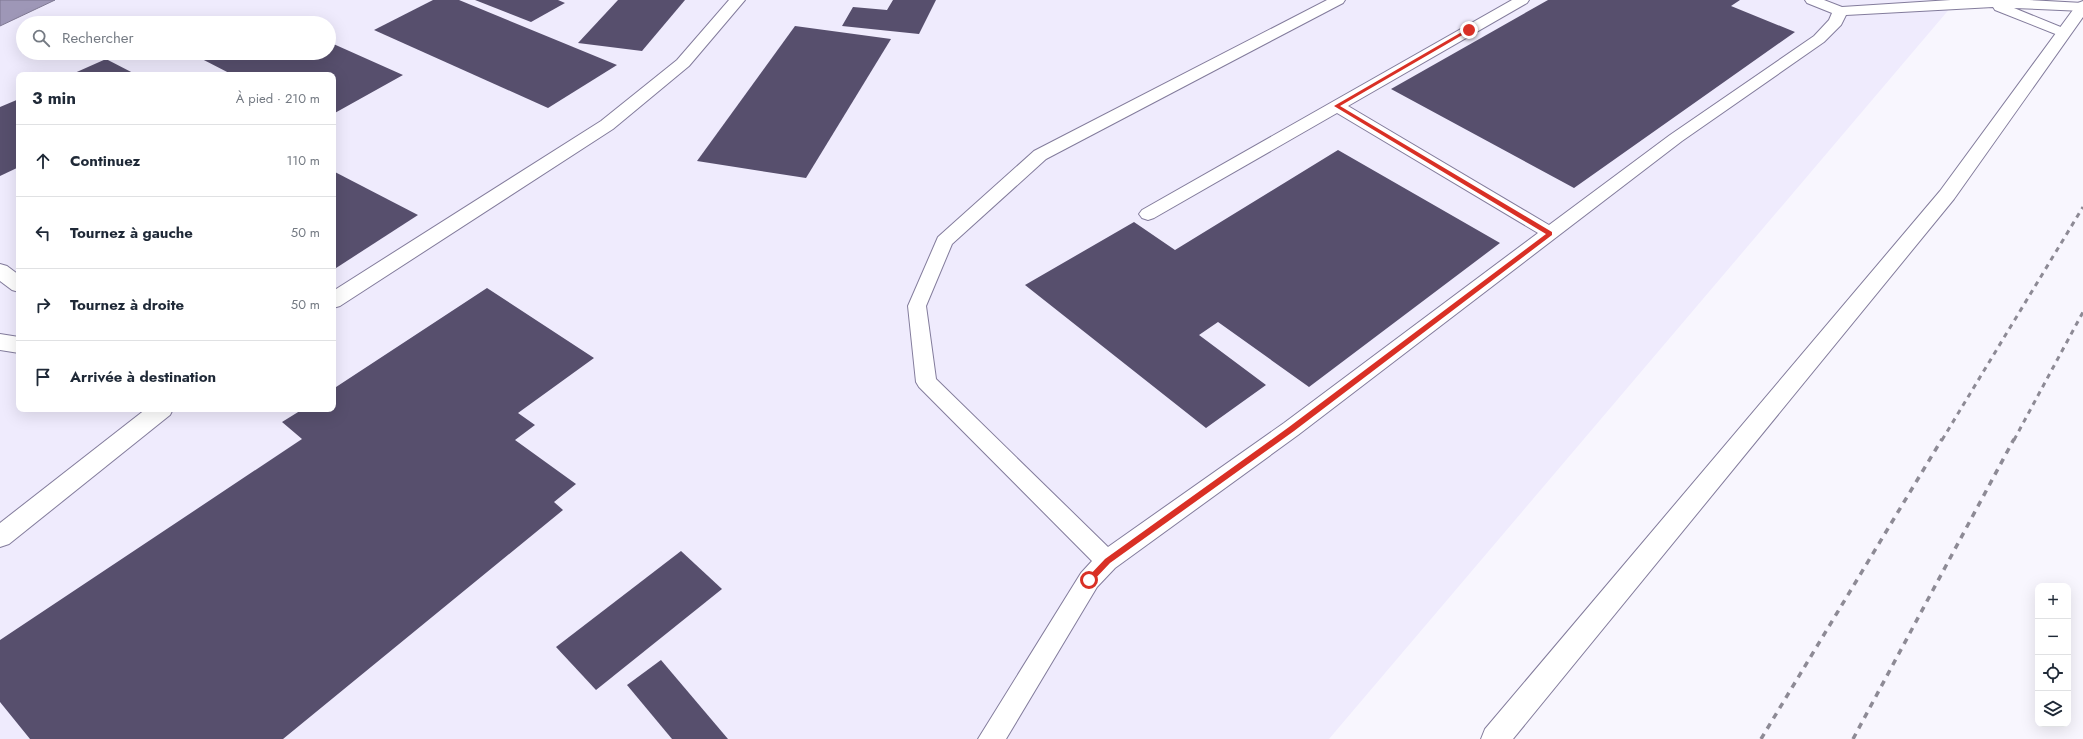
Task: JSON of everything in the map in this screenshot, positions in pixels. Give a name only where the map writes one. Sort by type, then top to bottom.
[{"type":"main road","points":[[336,299],[607,125],[683,63],[737,0]]},
{"type":"main road","points":[[1496,739],[1947,195],[2083,6]]},
{"type":"main road","points":[[0,271],[16,283]]},
{"type":"main road","points":[[0,342],[16,345]]},
{"type":"main road","points":[[0,537],[157,412]]},
{"type":"lane","points":[[1107,561],[926,382],[917,306],[944,241],[1040,156],[1338,0]]},
{"type":"lane","points":[[1148,214],[1522,0]]},
{"type":"lane","points":[[1812,0],[1840,11],[1985,1],[2083,6]]},
{"type":"lane","points":[[1985,1],[2063,33]]},
{"type":"lane","points":[[991,739],[1089,580],[1107,561],[1291,429],[1676,138],[1819,39],[1836,22],[1840,11]]},
{"type":"lane","points":[[1337,106],[1550,233]]},
{"type":"shaded area","points":[[0,0],[55,0],[21,16],[16,16],[16,18],[0,26]]},
{"type":"shaded area","points":[[55,0],[1957,0],[1329,739],[0,739],[0,26],[16,18],[16,60],[336,60],[336,16],[21,16]]},
{"type":"building","points":[[433,0],[459,0],[617,65],[548,108],[374,30]]},
{"type":"building","points":[[475,0],[558,0],[565,3],[531,22]]},
{"type":"building","points":[[618,0],[685,0],[642,51],[578,43]]},
{"type":"building","points":[[893,0],[936,0],[919,34],[842,26],[853,7],[887,10]]},
{"type":"building","points":[[1548,0],[1740,0],[1731,6],[1795,32],[1574,188],[1391,89]]},
{"type":"building","points":[[795,26],[891,39],[806,178],[697,161]]},
{"type":"building","points":[[336,45],[403,75],[336,112],[336,72],[227,72],[204,60],[336,60]]},
{"type":"building","points":[[104,60],[108,60],[131,72],[77,72]]},
{"type":"building","points":[[16,100],[16,168],[0,176],[0,107]]},
{"type":"building","points":[[1338,150],[1500,243],[1309,387],[1218,322],[1199,335],[1266,385],[1206,428],[1025,285],[1134,222],[1175,250]]},
{"type":"building","points":[[336,173],[418,215],[336,268]]},
{"type":"building","points":[[487,288],[594,358],[518,413],[535,425],[515,440],[576,484],[554,502],[563,510],[283,739],[30,739],[0,702],[0,640],[302,439],[282,422],[298,412],[336,412],[336,387]]},
{"type":"building","points":[[681,551],[722,589],[596,690],[556,647]]},
{"type":"building","points":[[661,660],[728,739],[672,739],[627,685]]},
{"type":"railway","points":[[1942,440],[2083,207]]},
{"type":"railway","points":[[2014,440],[2083,312]]},
{"type":"railway","points":[[1761,739],[1942,439]]},
{"type":"railway","points":[[1853,739],[2014,439]]},
{"type":"route","points":[[1089,580],[1107,561],[1291,429],[1550,233],[1337,106],[1469,30]]}]
